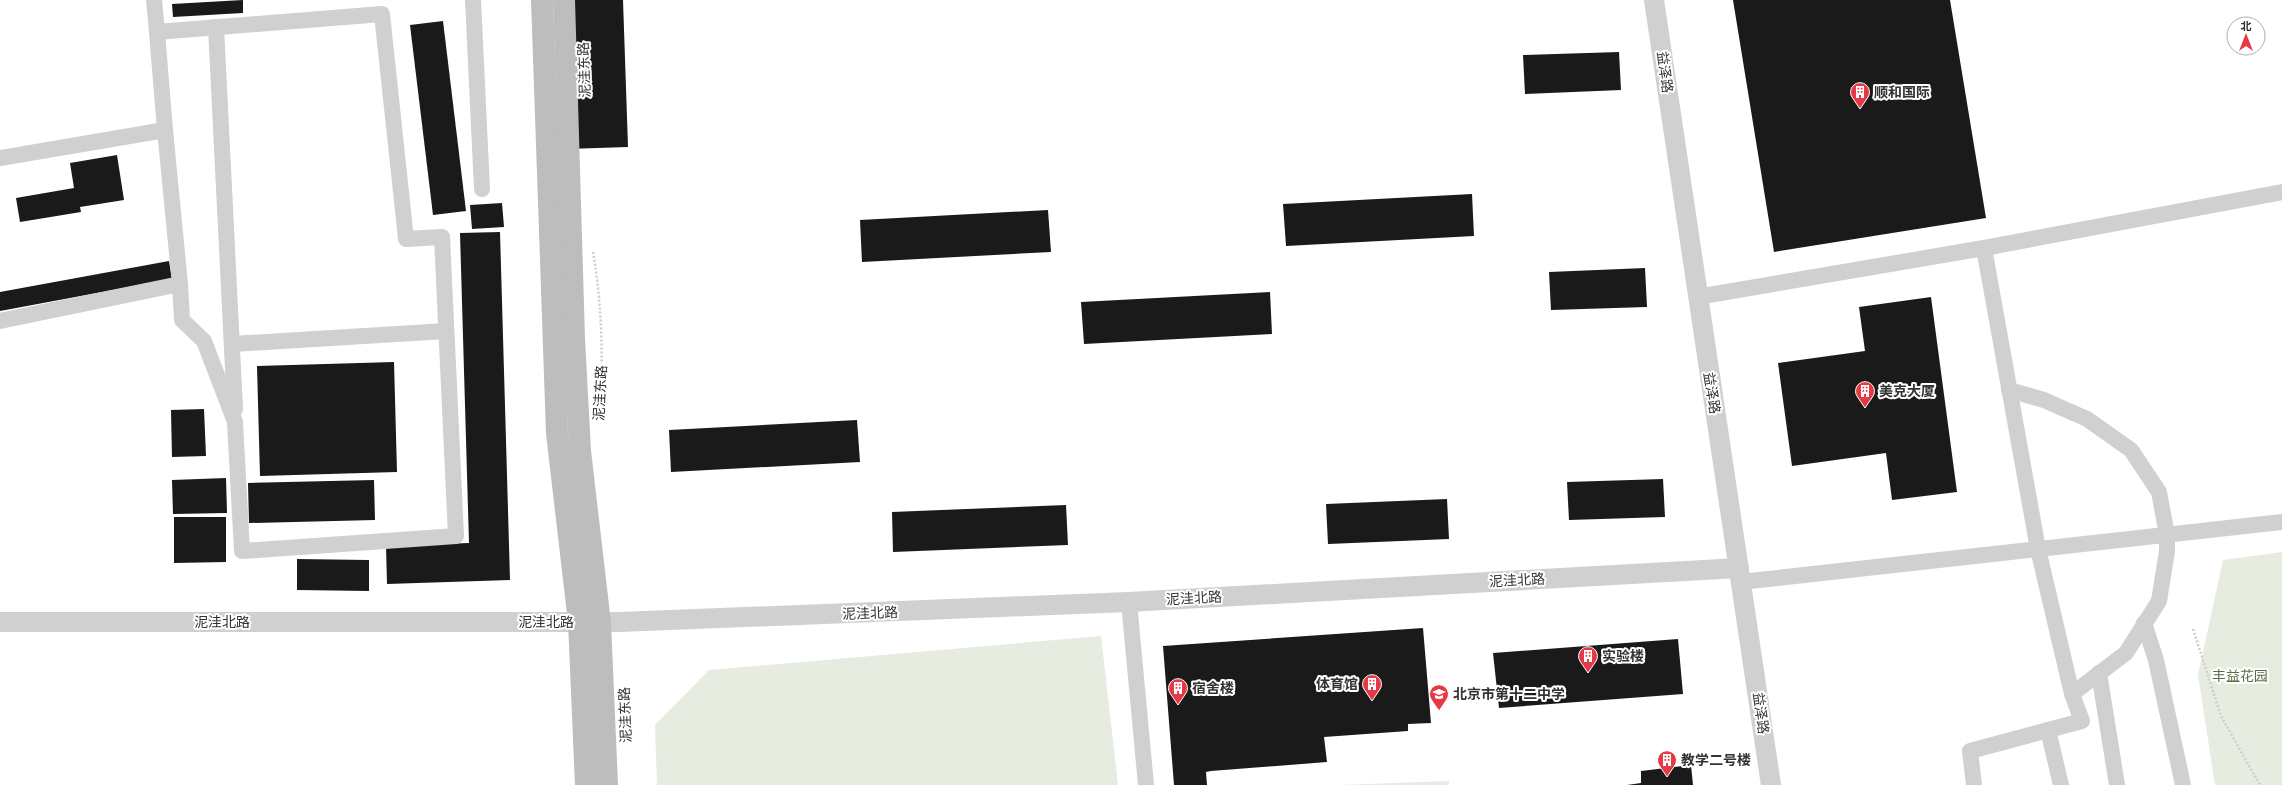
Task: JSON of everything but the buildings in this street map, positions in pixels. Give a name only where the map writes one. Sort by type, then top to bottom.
[{"type":"main road","name":"泥洼东路","points":[[542,0],[552,332],[557,433],[590,622],[586,785]]},
{"type":"main road","name":"泥洼东路","points":[[564,0],[574,339],[580,451],[590,622],[607,785]]},
{"type":"street","points":[[154,0],[182,320],[204,341],[235,422]]},
{"type":"street","points":[[473,0],[482,189]]},
{"type":"street","name":"益泽路","points":[[1654,0],[1771,785]]},
{"type":"street","points":[[157,32],[216,27],[382,14],[406,239],[442,237],[456,536],[242,551],[216,27]]},
{"type":"street","points":[[0,158],[165,130]]},
{"type":"street","points":[[1698,297],[1984,248],[2282,192]]},
{"type":"street","points":[[1974,785],[1970,751],[2082,721],[2072,694],[2038,549],[1984,248]]},
{"type":"street","points":[[0,321],[180,284]]},
{"type":"street","points":[[232,344],[446,331]]},
{"type":"street","points":[[2009,390],[2044,400],[2087,418],[2130,450],[2159,492],[2167,535],[2167,551],[2159,601],[2126,652],[2072,694]]},
{"type":"street","points":[[1740,575],[2038,549],[2282,522]]},
{"type":"street","name":"泥洼北路","points":[[0,622],[590,622],[1129,602],[1740,575]]},
{"type":"street","points":[[1129,602],[1146,785]]},
{"type":"street","points":[[2144,623],[2156,660],[2183,785]]},
{"type":"street","points":[[2099,673],[2117,785]]},
{"type":"street","points":[[2048,730],[2061,785]]},
{"type":"path","name":"泥洼东路","points":[[591,244],[598,281],[603,378],[599,422]]},
{"type":"path","points":[[2193,629],[2221,716],[2260,785]]},
{"type":"green space","name":"丰益花园","points":[[2282,552],[2282,785],[2215,785],[2198,675],[2223,560]]},
{"type":"green space","points":[[1101,636],[1118,785],[657,785],[655,725],[709,670]]},
{"type":"green space","points":[[1449,781],[1449,785],[1340,785]]},
{"type":"place","name":"顺和国际","points":[[1860,109]]},
{"type":"place","name":"美克大厦","points":[[1865,408]]},
{"type":"place","name":"实验楼","points":[[1588,673]]},
{"type":"place","name":"体育馆","points":[[1372,701]]},
{"type":"place","name":"宿舍楼","points":[[1178,705]]},
{"type":"place","name":"北京市第十二中学","points":[[1439,711]]},
{"type":"place","name":"教学二号楼","points":[[1667,777]]}]
